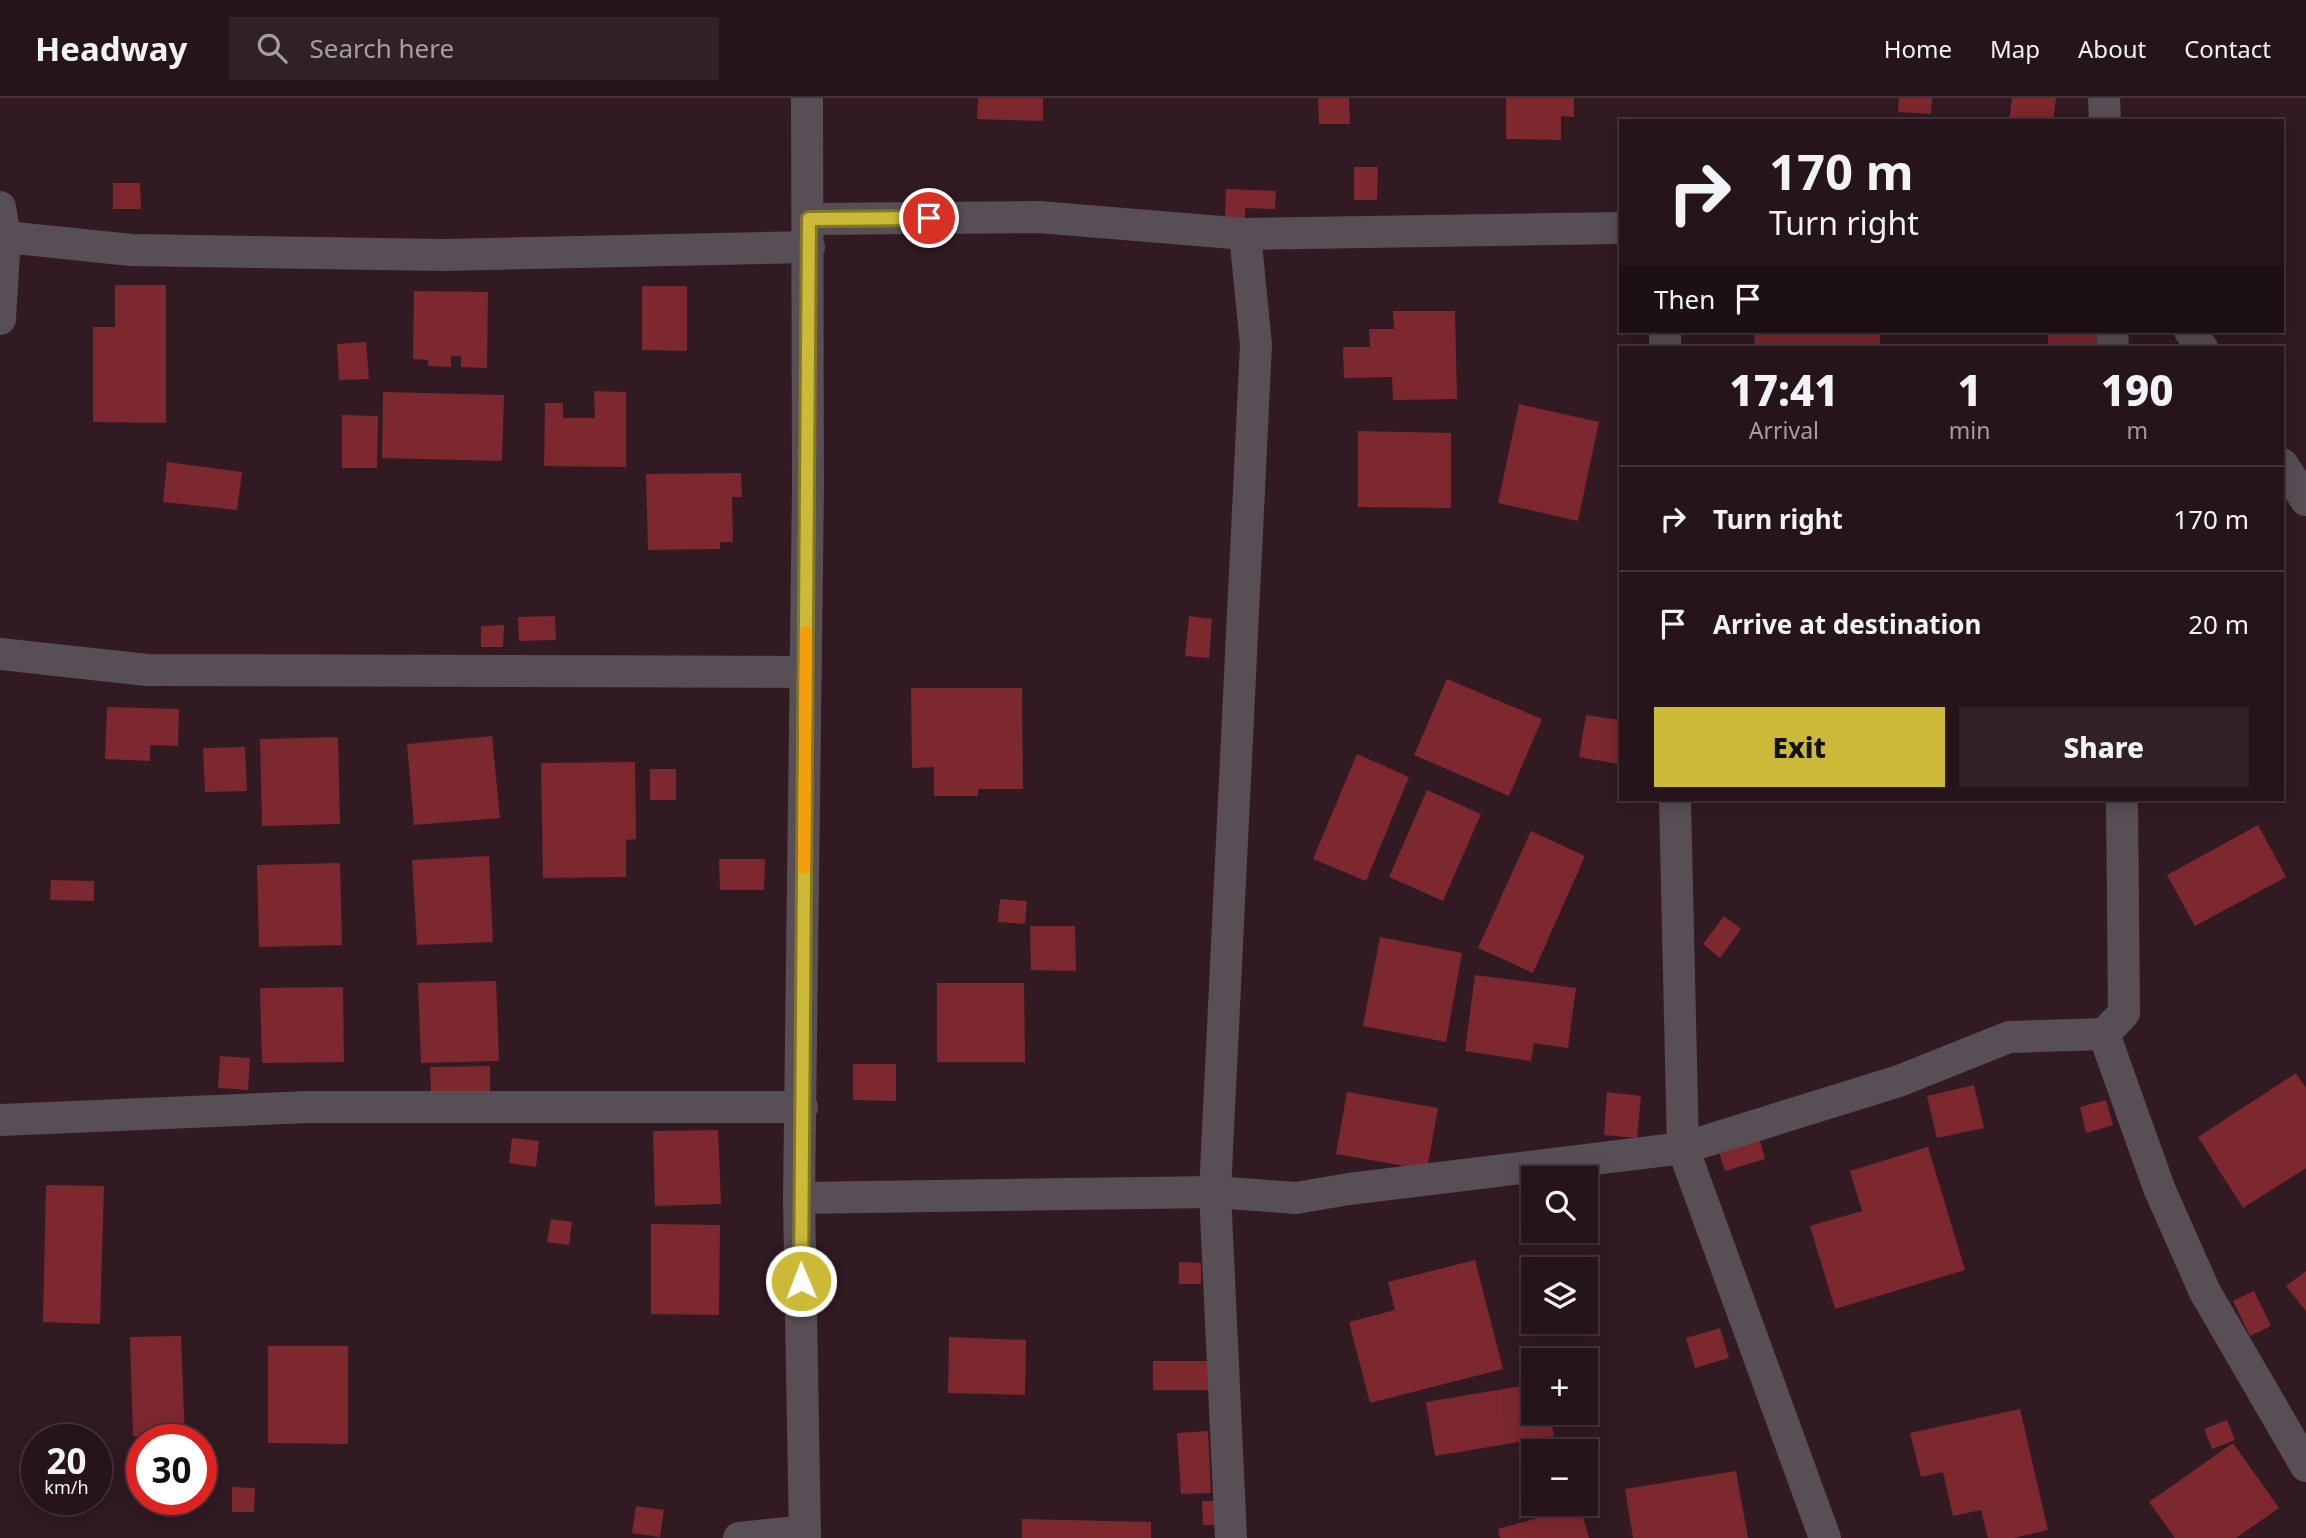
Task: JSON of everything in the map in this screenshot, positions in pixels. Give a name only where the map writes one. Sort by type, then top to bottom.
[{"type":"street","points":[[739,1538],[805,1534],[800,1198],[809,233],[807,98]]},
{"type":"street","points":[[2104,98],[2105,119]]},
{"type":"street","points":[[0,319],[2,222],[131,250],[444,255],[1040,218],[1245,234],[1619,228]]},
{"type":"street","points":[[1231,1538],[1215,1192],[1256,345],[1245,234]]},
{"type":"street","points":[[2284,467],[2306,500]]},
{"type":"street","points":[[0,654],[147,670],[806,672]]},
{"type":"street","points":[[1675,801],[1683,1148],[1825,1538]]},
{"type":"street","points":[[800,1198],[1215,1192],[1296,1198],[1349,1189],[1683,1148],[1899,1081],[2009,1037],[2104,1034],[2124,1013],[2122,801]]},
{"type":"street","points":[[2104,1034],[2159,1188],[2205,1292],[2306,1466]]},
{"type":"street","points":[[0,1120],[309,1107],[802,1107]]},
{"type":"building","points":[[978,98],[1043,98],[1043,121],[977,119]]},
{"type":"building","points":[[1318,98],[1349,98],[1350,124],[1319,124]]},
{"type":"building","points":[[1506,98],[1574,98],[1574,117],[1561,116],[1561,140],[1506,139]]},
{"type":"building","points":[[1899,98],[1932,98],[1931,114],[1898,112]]},
{"type":"building","points":[[2012,98],[2056,98],[2053,119],[2009,119]]},
{"type":"building","points":[[1354,167],[1378,167],[1377,200],[1354,200]]},
{"type":"building","points":[[113,183],[140,183],[141,209],[113,209]]},
{"type":"building","points":[[1226,189],[1276,191],[1275,209],[1245,208],[1245,218],[1225,217]]},
{"type":"building","points":[[115,285],[166,285],[166,423],[93,422],[93,327],[115,327]]},
{"type":"building","points":[[642,286],[687,286],[687,351],[642,350]]},
{"type":"building","points":[[414,291],[488,292],[487,368],[461,367],[461,356],[451,356],[451,367],[428,366],[428,360],[413,359]]},
{"type":"building","points":[[1393,311],[1455,311],[1457,399],[1393,400],[1392,377],[1344,378],[1343,347],[1370,347],[1369,329],[1394,329]]},
{"type":"building","points":[[1754,333],[1880,333],[1880,346],[1755,346]]},
{"type":"building","points":[[2048,333],[2096,333],[2097,346],[2048,346]]},
{"type":"building","points":[[366,342],[369,379],[339,380],[337,344]]},
{"type":"building","points":[[594,391],[626,392],[626,467],[544,466],[545,403],[563,403],[563,418],[595,418]]},
{"type":"building","points":[[383,392],[504,395],[502,461],[382,458]]},
{"type":"building","points":[[1519,404],[1599,422],[1578,521],[1498,503]]},
{"type":"building","points":[[342,415],[378,416],[377,468],[342,468]]},
{"type":"building","points":[[1358,431],[1451,433],[1451,508],[1358,507]]},
{"type":"building","points":[[167,462],[242,472],[237,510],[163,502]]},
{"type":"building","points":[[741,473],[742,497],[732,497],[733,542],[720,542],[720,549],[648,550],[646,474]]},
{"type":"building","points":[[555,616],[556,640],[519,641],[518,617]]},
{"type":"building","points":[[1189,616],[1212,619],[1209,658],[1185,656]]},
{"type":"building","points":[[504,625],[503,647],[481,647],[481,626]]},
{"type":"building","points":[[1447,679],[1542,719],[1509,796],[1414,755]]},
{"type":"building","points":[[911,688],[1022,688],[1023,789],[978,789],[978,796],[934,796],[934,767],[912,768]]},
{"type":"building","points":[[107,707],[179,709],[178,746],[150,745],[150,761],[105,759]]},
{"type":"building","points":[[1586,715],[1619,720],[1618,764],[1579,757]]},
{"type":"building","points":[[492,736],[500,818],[414,825],[407,744]]},
{"type":"building","points":[[338,737],[340,824],[262,826],[260,739]]},
{"type":"building","points":[[245,747],[247,791],[205,792],[203,748]]},
{"type":"building","points":[[1357,754],[1409,777],[1366,881],[1313,859]]},
{"type":"building","points":[[635,762],[636,839],[626,840],[626,877],[543,878],[541,763]]},
{"type":"building","points":[[650,769],[676,769],[676,800],[650,800]]},
{"type":"building","points":[[1427,790],[1481,814],[1443,901],[1389,877]]},
{"type":"building","points":[[2258,825],[2286,877],[2195,926],[2167,875]]},
{"type":"building","points":[[1531,831],[1585,856],[1533,973],[1478,948]]},
{"type":"building","points":[[489,856],[493,942],[417,945],[412,860]]},
{"type":"building","points":[[719,859],[765,859],[764,890],[720,890]]},
{"type":"building","points":[[340,863],[342,945],[259,947],[257,865]]},
{"type":"building","points":[[51,880],[94,881],[94,901],[50,900]]},
{"type":"building","points":[[1000,899],[1027,901],[1025,924],[998,922]]},
{"type":"building","points":[[1724,916],[1741,929],[1720,958],[1703,944]]},
{"type":"building","points":[[1030,926],[1075,926],[1076,971],[1031,970]]},
{"type":"building","points":[[1380,937],[1462,953],[1446,1042],[1363,1026]]},
{"type":"building","points":[[1475,975],[1576,988],[1568,1048],[1534,1043],[1531,1061],[1465,1051]]},
{"type":"building","points":[[496,981],[499,1061],[421,1063],[418,983]]},
{"type":"building","points":[[937,983],[1024,983],[1025,1062],[937,1062]]},
{"type":"building","points":[[343,987],[344,1062],[262,1063],[260,988]]},
{"type":"building","points":[[220,1056],[250,1058],[248,1090],[218,1088]]},
{"type":"building","points":[[853,1064],[896,1064],[896,1101],[853,1100]]},
{"type":"building","points":[[490,1066],[490,1093],[431,1094],[430,1067]]},
{"type":"building","points":[[2296,1073],[2306,1088],[2306,1168],[2243,1208],[2198,1137]]},
{"type":"building","points":[[1974,1085],[1984,1128],[1937,1138],[1927,1096]]},
{"type":"building","points":[[1347,1092],[1438,1108],[1427,1170],[1336,1154]]},
{"type":"building","points":[[1607,1092],[1641,1096],[1637,1138],[1604,1135]]},
{"type":"building","points":[[2106,1100],[2113,1125],[2086,1133],[2080,1107]]},
{"type":"building","points":[[718,1130],[721,1204],[655,1206],[653,1131]]},
{"type":"building","points":[[1757,1130],[1765,1159],[1725,1171],[1716,1143]]},
{"type":"building","points":[[512,1138],[539,1141],[536,1167],[509,1163]]},
{"type":"building","points":[[1928,1147],[1965,1270],[1835,1309],[1810,1226],[1862,1211],[1850,1171]]},
{"type":"building","points":[[46,1185],[104,1186],[100,1324],[43,1322]]},
{"type":"building","points":[[551,1219],[572,1222],[569,1245],[547,1242]]},
{"type":"building","points":[[651,1224],[720,1225],[719,1315],[651,1314]]},
{"type":"building","points":[[1475,1260],[1503,1369],[1370,1403],[1349,1322],[1395,1310],[1388,1282]]},
{"type":"building","points":[[1179,1262],[1201,1263],[1201,1284],[1179,1284]]},
{"type":"building","points":[[2306,1271],[2306,1311],[2286,1286]]},
{"type":"building","points":[[2254,1291],[2271,1326],[2250,1336],[2233,1301]]},
{"type":"building","points":[[1720,1328],[1729,1358],[1695,1368],[1686,1338]]},
{"type":"building","points":[[181,1336],[184,1424],[133,1424],[130,1337]]},
{"type":"building","points":[[949,1337],[1026,1340],[1025,1395],[948,1393]]},
{"type":"building","points":[[268,1346],[348,1346],[348,1444],[268,1443]]},
{"type":"building","points":[[1153,1361],[1210,1361],[1210,1390],[1153,1390]]},
{"type":"building","points":[[1521,1386],[1521,1425],[1552,1425],[1554,1436],[1521,1439],[1521,1442],[1435,1456],[1426,1402]]},
{"type":"building","points":[[2020,1409],[2048,1530],[2013,1538],[1988,1538],[1981,1510],[1953,1516],[1943,1472],[1921,1477],[1910,1433]]},
{"type":"building","points":[[2227,1420],[2235,1440],[2212,1449],[2204,1429]]},
{"type":"building","points":[[1208,1431],[1211,1493],[1181,1494],[1177,1433]]},
{"type":"building","points":[[2233,1443],[2279,1508],[2236,1538],[2175,1538],[2149,1502]]},
{"type":"building","points":[[1736,1471],[1748,1538],[1633,1538],[1625,1489]]},
{"type":"building","points":[[232,1487],[255,1488],[254,1512],[232,1512]]},
{"type":"building","points":[[1202,1501],[1224,1501],[1225,1525],[1203,1525]]},
{"type":"building","points":[[636,1506],[664,1510],[660,1537],[632,1533]]},
{"type":"building","points":[[1544,1516],[1583,1516],[1589,1538],[1500,1538],[1498,1529]]},
{"type":"building","points":[[1022,1519],[1151,1522],[1151,1538],[1022,1538]]},
{"type":"slow traffic","points":[[804,868],[806,632]]},
{"type":"route","points":[[801,1281],[809,219],[929,218]]}]
